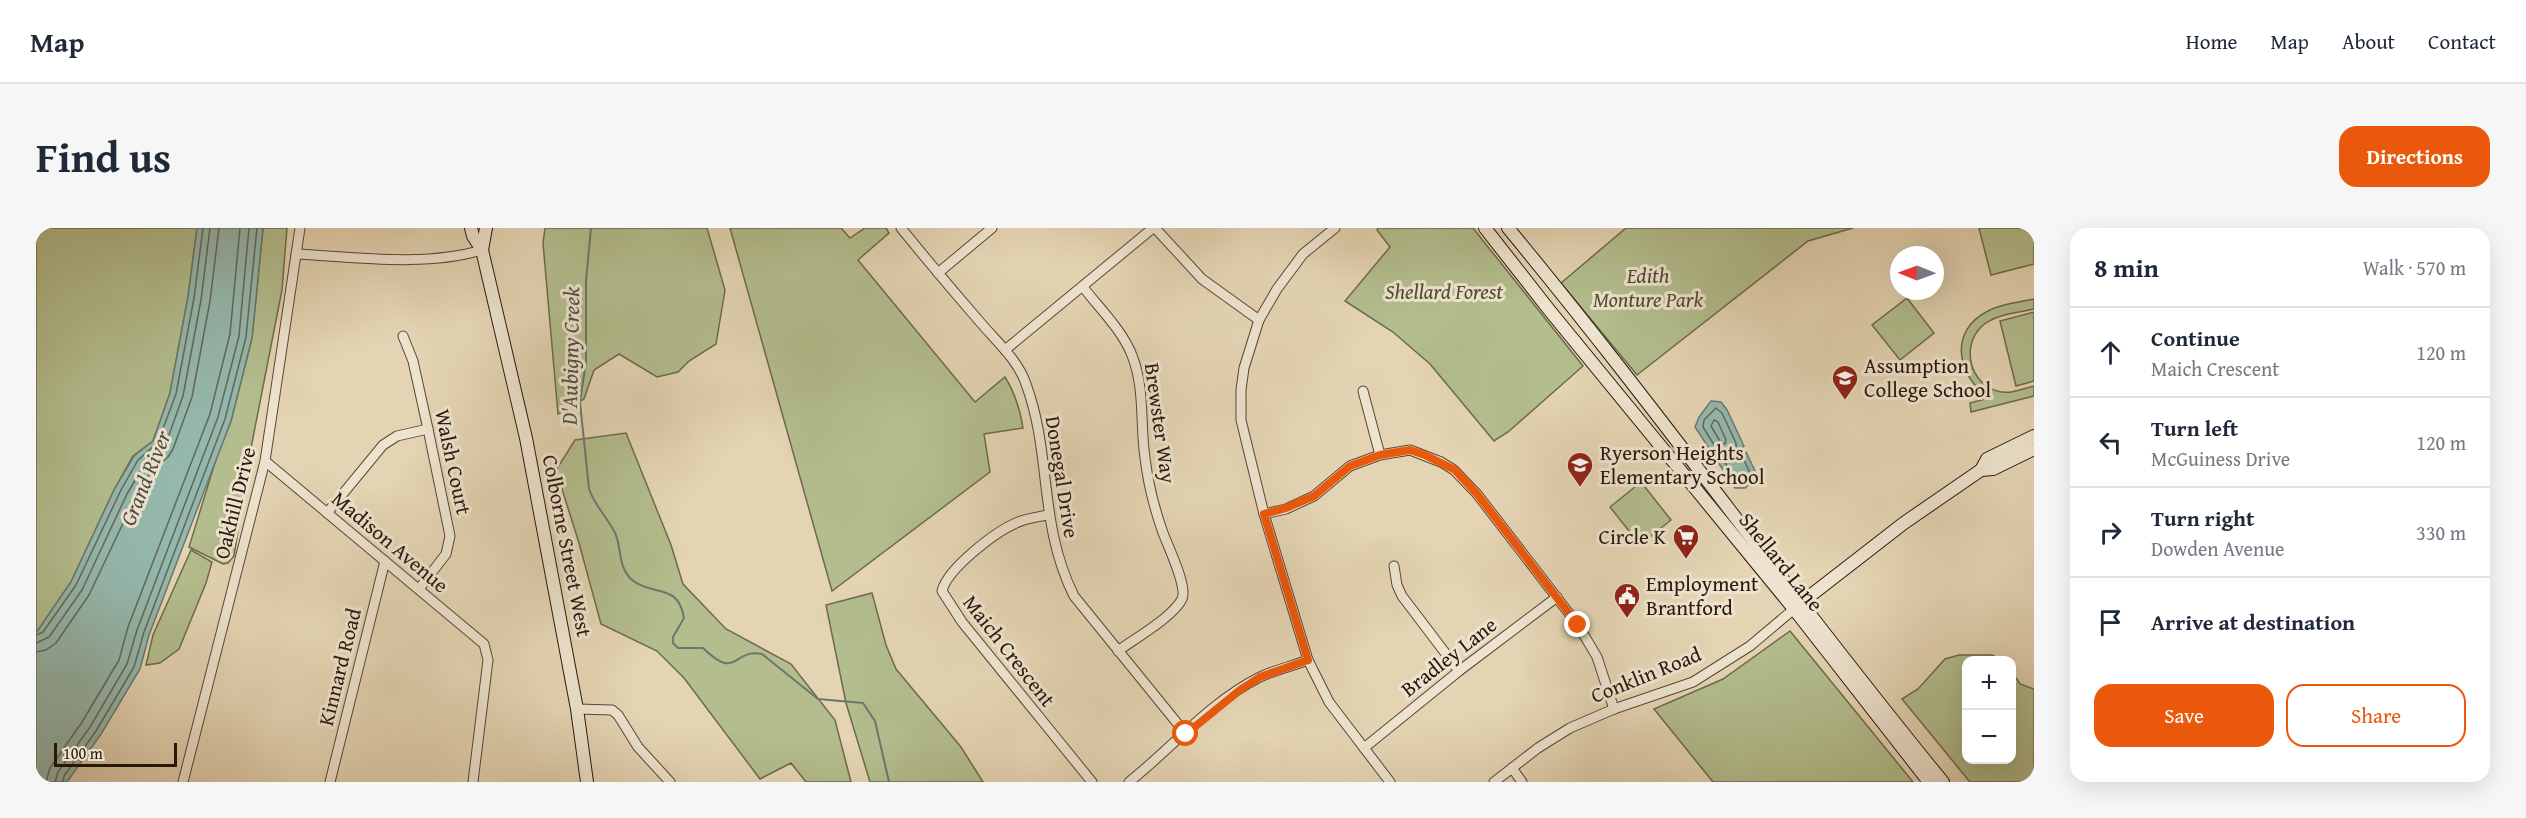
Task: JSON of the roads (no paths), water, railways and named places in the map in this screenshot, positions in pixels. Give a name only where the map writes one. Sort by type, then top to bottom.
[{"type":"main road","name":"Colborne Street West","points":[[471,228],[482,250],[526,438],[578,709],[587,782]]},
{"type":"main road","name":"Colborne Street West","points":[[482,250],[486,228]]},
{"type":"main road","name":"Shellard Lane","points":[[1485,228],[1550,311],[1798,605],[1943,782]]},
{"type":"main road","name":"Shellard Lane","points":[[1508,228],[1798,605],[1929,782]]},
{"type":"main road","name":"Conklin Road","points":[[1798,605],[1912,516],[1981,470],[1987,459],[2034,436]]},
{"type":"main road","name":"Conklin Road","points":[[1981,470],[1993,469],[2034,449]]},
{"type":"street","name":"Oakhill Drive","points":[[183,782],[265,461],[300,228]]},
{"type":"street","name":"Donegal Drive","points":[[901,228],[1005,350],[1026,382],[1032,404],[1048,515],[1057,557],[1074,596],[1186,734]]},
{"type":"street","points":[[938,273],[992,228]]},
{"type":"street","points":[[1005,350],[1154,228],[1202,279],[1259,320]]},
{"type":"street","points":[[1335,228],[1303,254],[1276,289],[1259,320],[1244,368],[1240,410],[1242,429],[1264,514],[1308,660],[1329,702],[1390,782]]},
{"type":"street","points":[[296,255],[458,257],[482,250]]},
{"type":"street","name":"Brewster Way","points":[[1083,287],[1119,334],[1132,356],[1140,386],[1144,457],[1149,487],[1162,531],[1183,585],[1183,598],[1173,610],[1118,651]]},
{"type":"street","name":"Walsh Court","points":[[403,336],[413,361],[450,536],[446,554],[419,589]]},
{"type":"street","points":[[1363,391],[1380,455]]},
{"type":"street","points":[[327,513],[383,446],[398,436],[428,429]]},
{"type":"street","points":[[1264,514],[1286,508],[1314,496],[1350,466],[1380,455],[1410,450],[1455,470],[1477,494],[1557,597],[1593,649],[1614,709]]},
{"type":"street","name":"Madison Avenue","points":[[265,461],[484,644],[488,660],[473,782]]},
{"type":"street","name":"Maich Crescent","points":[[1048,515],[1025,519],[1004,529],[948,576],[942,591],[962,622],[1092,782]]},
{"type":"street","name":"Kinnard Road","points":[[330,782],[386,561]]},
{"type":"street","points":[[1394,566],[1397,585],[1402,596],[1459,671]]},
{"type":"street","name":"Bradley Lane","points":[[1364,748],[1459,671],[1557,597]]},
{"type":"street","name":"Conklin Road","points":[[1494,782],[1538,748],[1570,729],[1614,709],[1693,682],[1750,646],[1798,605]]},
{"type":"street","points":[[1129,782],[1219,704],[1246,685],[1260,677],[1308,660]]},
{"type":"street","points":[[578,709],[612,710],[618,715],[638,747],[670,782]]},
{"type":"street","points":[[1512,768],[1522,782]]},
{"type":"water","name":"Grand River","points":[[197,228],[263,228],[252,338],[231,421],[149,635],[140,669],[101,734],[67,782],[36,782],[36,633],[71,582],[115,488],[134,456],[153,441],[170,393],[188,297]]},
{"type":"water","points":[[1711,401],[1721,402],[1727,410],[1744,446],[1741,449],[1743,454],[1746,452],[1757,475],[1761,478],[1759,484],[1750,483],[1745,488],[1735,488],[1695,427],[1699,417]]},
{"type":"waterway","name":"D'Aubigny Creek","points":[[591,228],[586,281],[586,362],[580,402],[589,489],[594,501],[615,533],[627,575],[640,585],[664,592],[676,599],[684,618],[673,637],[673,643],[678,648],[703,648],[714,658],[729,663],[752,653],[762,654],[818,699],[863,703],[875,721],[889,782]]},
{"type":"place","name":"Assumption College School","points":[[1845,401]]},
{"type":"place","name":"Ryerson Heights Elementary School","points":[[1580,488]]},
{"type":"place","name":"Circle K","points":[[1686,560]]},
{"type":"place","name":"Employment Brantford","points":[[1627,619]]},
{"type":"park label","name":"Edith Monture Park","points":[[1648,288]]},
{"type":"park label","name":"Shellard Forest","points":[[1444,292]]}]
